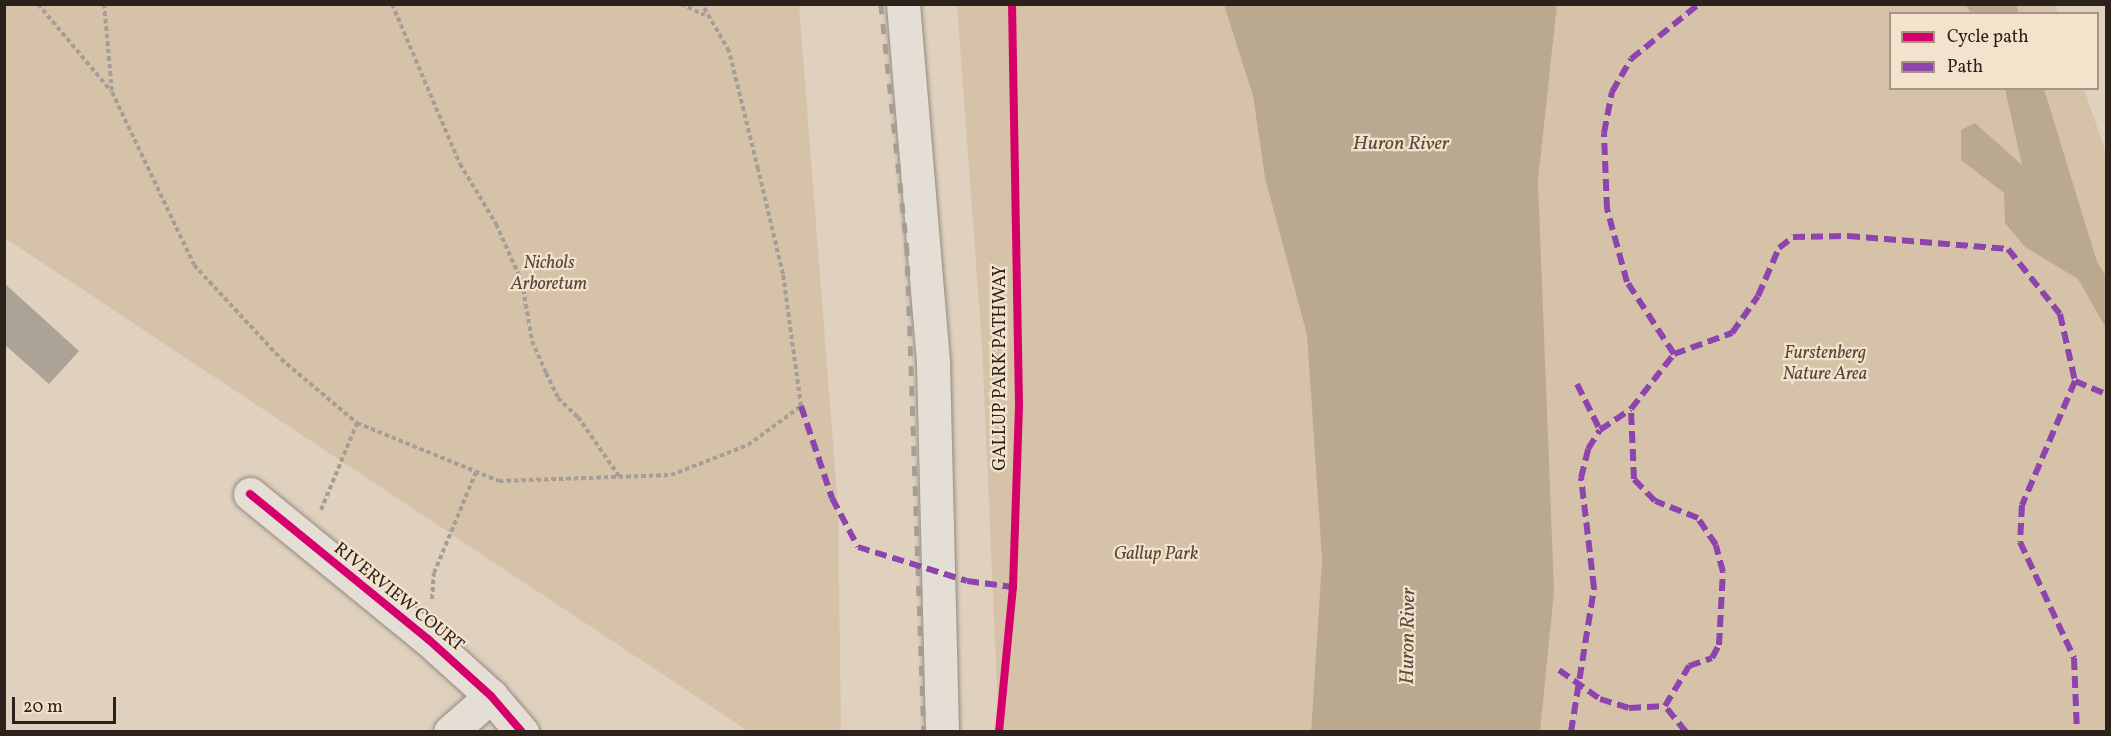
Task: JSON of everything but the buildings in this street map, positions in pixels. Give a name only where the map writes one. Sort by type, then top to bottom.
[{"type":"street","points":[[903,4],[933,364],[942,732]]},
{"type":"street","name":"RIVERVIEW COURT","points":[[250,494],[307,544],[428,639],[491,696],[522,732]]},
{"type":"street","points":[[450,732],[491,696]]},
{"type":"path","points":[[38,4],[112,92],[194,265],[281,359],[357,423],[499,481],[671,475],[737,450],[801,406],[783,274],[729,51],[706,15],[702,4]]},
{"type":"path","points":[[104,4],[112,92]]},
{"type":"path","points":[[392,4],[460,164],[496,224],[522,282],[532,341],[558,398],[578,417],[619,476]]},
{"type":"path","points":[[681,4],[706,15]]},
{"type":"path","points":[[307,544],[357,423]]},
{"type":"path","points":[[428,639],[434,573],[476,472]]},
{"type":"green space","name":"Nichols Arboretum","points":[[4,5],[799,5],[838,508],[841,731],[748,731],[5,238]]},
{"type":"green space","name":"Gallup Park","points":[[957,5],[1224,5],[1253,96],[1265,178],[1307,335],[1322,560],[1311,731],[999,731],[982,345]]},
{"type":"green space","name":"Furstenberg Nature Area","points":[[1557,5],[2055,5],[2058,12],[1889,12],[1889,90],[2084,90],[2106,153],[2106,731],[1538,732],[1543,373],[1538,181]]},
{"type":"water","name":"Huron River","points":[[1224,5],[1557,5],[1538,181],[1554,591],[1540,731],[1311,731],[1322,560],[1307,335],[1265,178],[1253,96]]},
{"type":"water","points":[[1966,5],[2016,5],[2019,12],[1970,12]]},
{"type":"water","points":[[2005,90],[2044,90],[2097,262],[2106,276],[2106,328],[2078,279],[2025,247],[2005,223],[2004,193],[1961,160],[1961,130],[1975,123],[2022,165]]},
{"type":"railway","points":[[881,4],[907,246],[924,732]]},
{"type":"marked path","points":[[1674,354],[1627,282],[1607,209],[1604,133],[1612,92],[1631,59],[1699,4]]},
{"type":"marked path","points":[[1686,732],[1665,706],[1689,666],[1712,658],[1719,645],[1723,572],[1716,545],[1698,518],[1655,501],[1634,479],[1631,409],[1674,354],[1732,333],[1758,296],[1779,248],[1793,237],[1848,236],[2008,249],[2060,314],[2075,381],[2022,505],[2020,542],[2074,658],[2077,732]]},
{"type":"marked path","points":[[2075,381],[2106,394]]},
{"type":"marked path","points":[[1577,384],[1600,430]]},
{"type":"marked path","points":[[801,406],[832,498],[858,547],[967,581],[1013,587]]},
{"type":"marked path","points":[[1571,732],[1594,588],[1581,478],[1588,449],[1600,430],[1631,409]]},
{"type":"marked path","points":[[1559,670],[1600,699],[1629,708],[1665,706]]},
{"type":"cycle path","name":"GALLUP PARK PATHWAY","points":[[999,732],[1013,587],[1019,404],[1012,4]]},
{"type":"cycle path","points":[[250,494],[428,639],[491,696],[522,732]]}]
